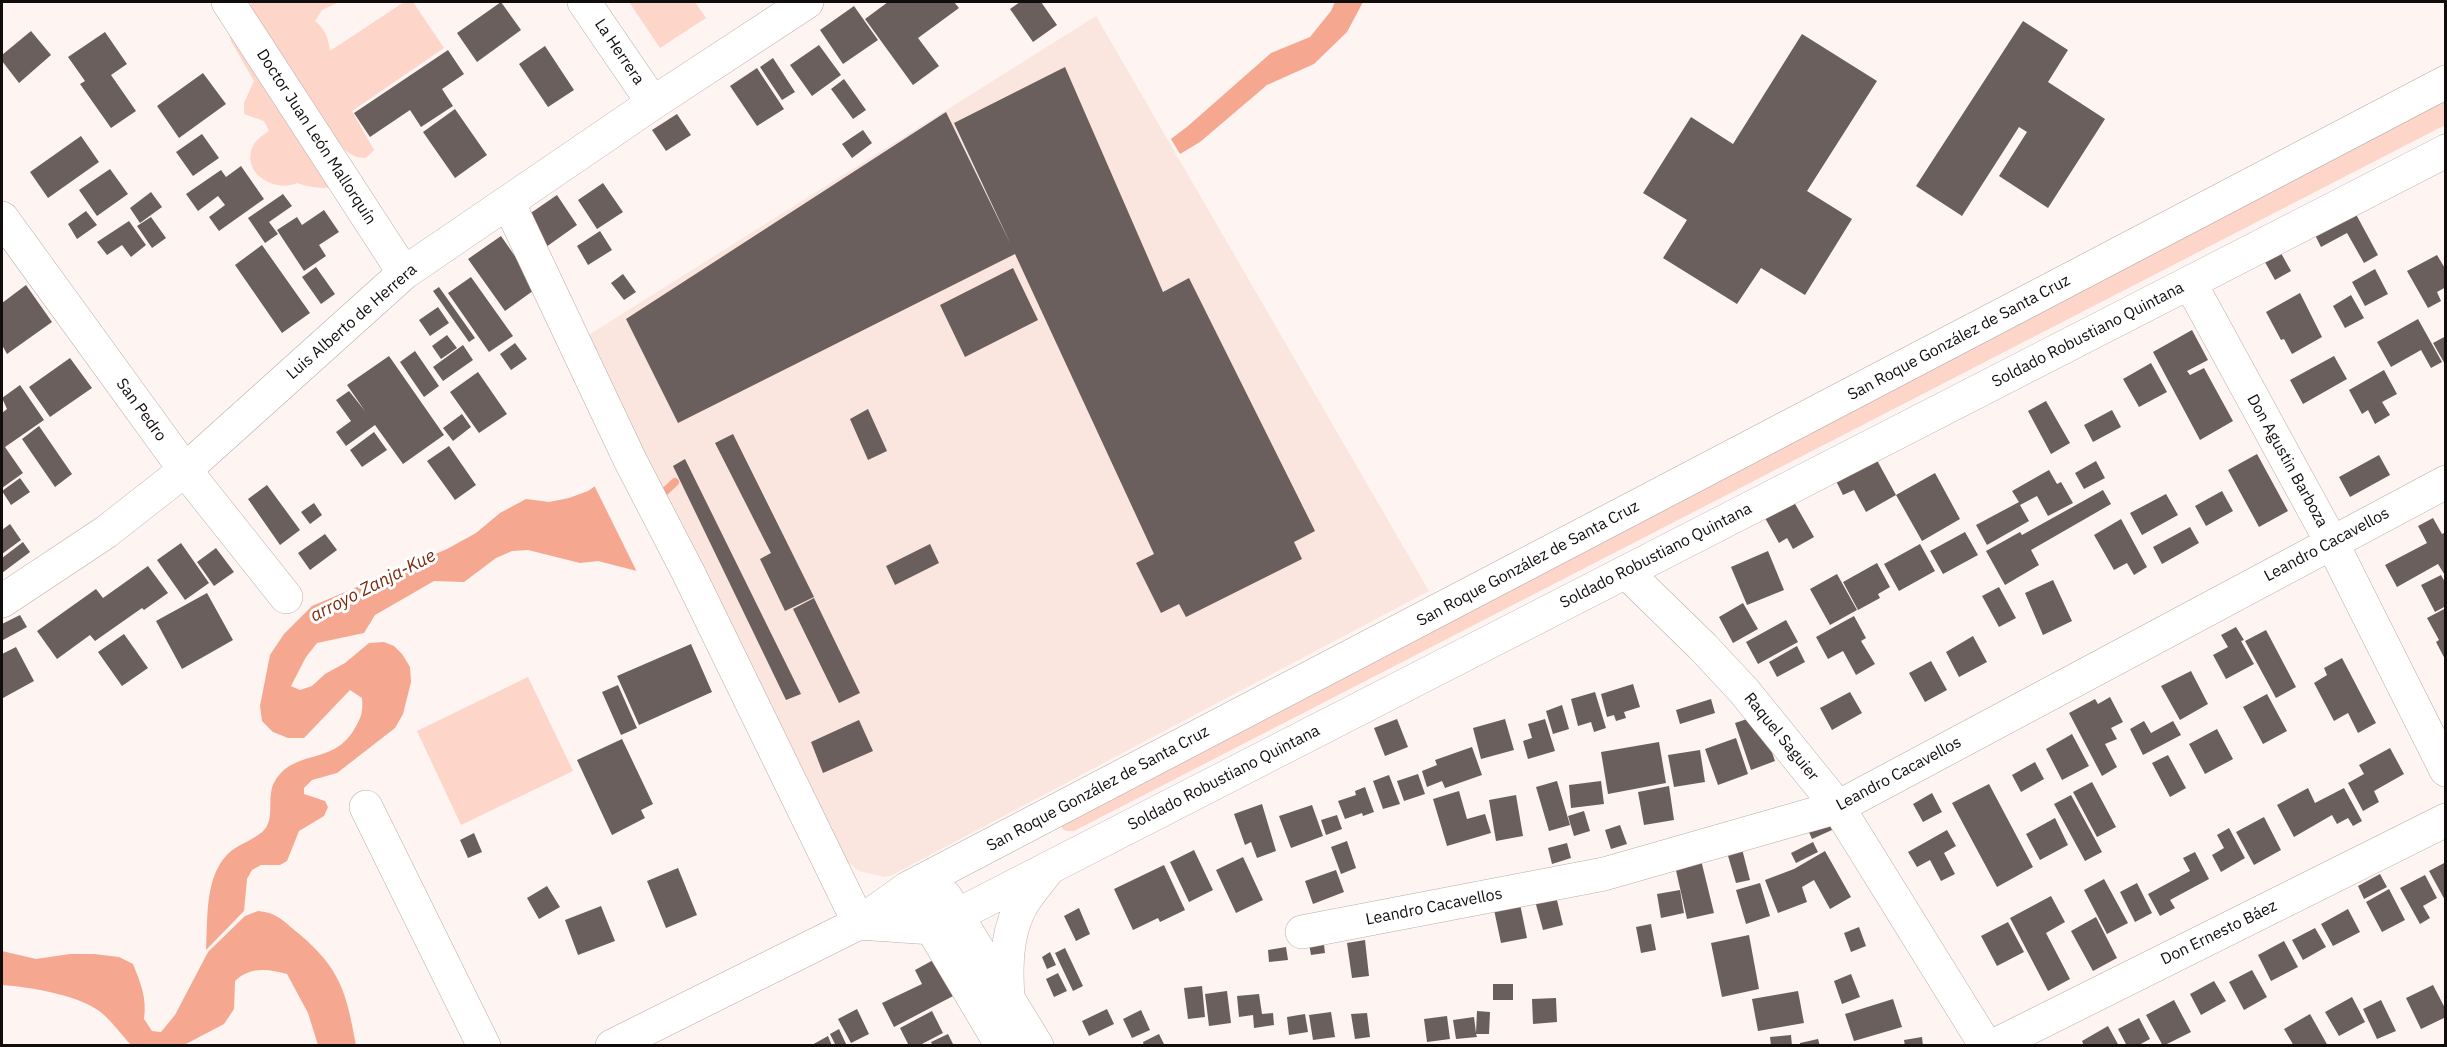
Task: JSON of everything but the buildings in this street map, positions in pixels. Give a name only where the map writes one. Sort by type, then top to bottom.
[{"type":"street","name":"Doctor Juan León Mallorquín","points":[[228,2],[404,273]]},
{"type":"street","name":"La Herrera","points":[[585,2],[653,103]]},
{"type":"street","name":"Luis Alberto de Herrera","points":[[2,600],[106,532],[185,470],[404,273],[653,103],[807,2]]},
{"type":"street","name":"San Roque González de Santa Cruz","points":[[612,1046],[858,923],[920,882],[2445,82]]},
{"type":"street","name":"Soldado Robustiano Quintana","points":[[944,922],[2445,151]]},
{"type":"street","points":[[508,202],[630,460],[688,572],[858,923],[944,922]]},
{"type":"street","name":"San Pedro","points":[[4,227],[185,470],[286,597]]},
{"type":"street","name":"Don Agustin Barboza","points":[[2190,283],[2332,543],[2445,770]]},
{"type":"street","name":"Leandro Cacavellos","points":[[1302,932],[1604,874],[1838,807],[2445,482]]},
{"type":"street","name":"Raquel Saguier","points":[[1626,572],[1703,646],[1744,691],[1838,807],[1986,1046]]},
{"type":"street","points":[[366,807],[484,1046]]},
{"type":"street","name":"Don Ernesto Báez","points":[[1993,1046],[2445,820]]},
{"type":"street","points":[[1008,998],[1007,972],[1011,932],[1019,909],[1049,868]]},
{"type":"street","points":[[920,882],[944,922],[1002,1046]]},
{"type":"street","points":[[944,922],[1008,998],[1036,1046]]},
{"type":"shaded area","points":[[252,2],[339,2],[322,10],[315,21],[326,34],[330,51],[404,2],[413,2],[444,48],[352,111],[374,150],[366,158],[350,154],[332,134],[341,153],[357,169],[345,182],[323,188],[297,183],[280,185],[263,179],[252,166],[250,157],[253,145],[269,131],[264,121],[244,114],[244,103],[254,81],[231,41],[229,30],[245,15]]},
{"type":"shaded area","points":[[629,2],[695,2],[706,18],[660,48]]},
{"type":"shaded area","points":[[1096,16],[1429,591],[892,875],[885,877],[859,871],[845,860],[584,338]]},
{"type":"shaded area","points":[[2445,92],[2445,125],[1074,831],[1065,830],[1061,826]]},
{"type":"shaded area","points":[[528,677],[573,771],[461,825],[417,731]]},
{"type":"water","points":[[1335,2],[1363,2],[1347,32],[1314,64],[1267,85],[1200,142],[1180,154],[1171,139],[1271,53],[1310,37],[1331,11]]},
{"type":"water","points":[[614,473],[637,571],[598,561],[580,563],[528,550],[512,551],[496,558],[464,582],[434,581],[375,615],[364,633],[317,643],[306,657],[291,686],[300,690],[312,686],[369,643],[384,642],[394,646],[410,667],[411,682],[403,714],[395,728],[337,773],[312,780],[304,788],[304,794],[325,801],[328,807],[324,816],[299,831],[287,861],[280,865],[261,865],[252,870],[247,879],[244,911],[206,950],[209,897],[216,872],[222,861],[231,851],[265,829],[270,818],[272,787],[283,771],[293,764],[336,748],[355,728],[361,713],[362,698],[350,690],[304,738],[288,738],[273,732],[262,721],[260,706],[270,655],[284,634],[312,606],[447,549],[476,533],[500,513],[526,499],[549,502],[569,498],[588,491]]},
{"type":"water","points":[[258,911],[271,914],[284,921],[324,958],[333,970],[345,996],[356,1045],[318,1045],[308,1013],[287,974],[273,971],[253,971],[241,976],[235,981],[234,1009],[224,1024],[184,1045],[131,1045],[94,1007],[69,997],[40,990],[2,985],[2,951],[36,959],[70,954],[119,957],[133,964],[144,998],[144,1019],[152,1031],[161,1032],[175,1015],[208,952],[245,916]]},
{"type":"pier","points":[[613,470],[617,471],[662,562],[660,566],[638,574],[593,483]]},
{"type":"waterway","name":"arroyo Zanja-Kue","points":[[658,498],[675,482]]}]
